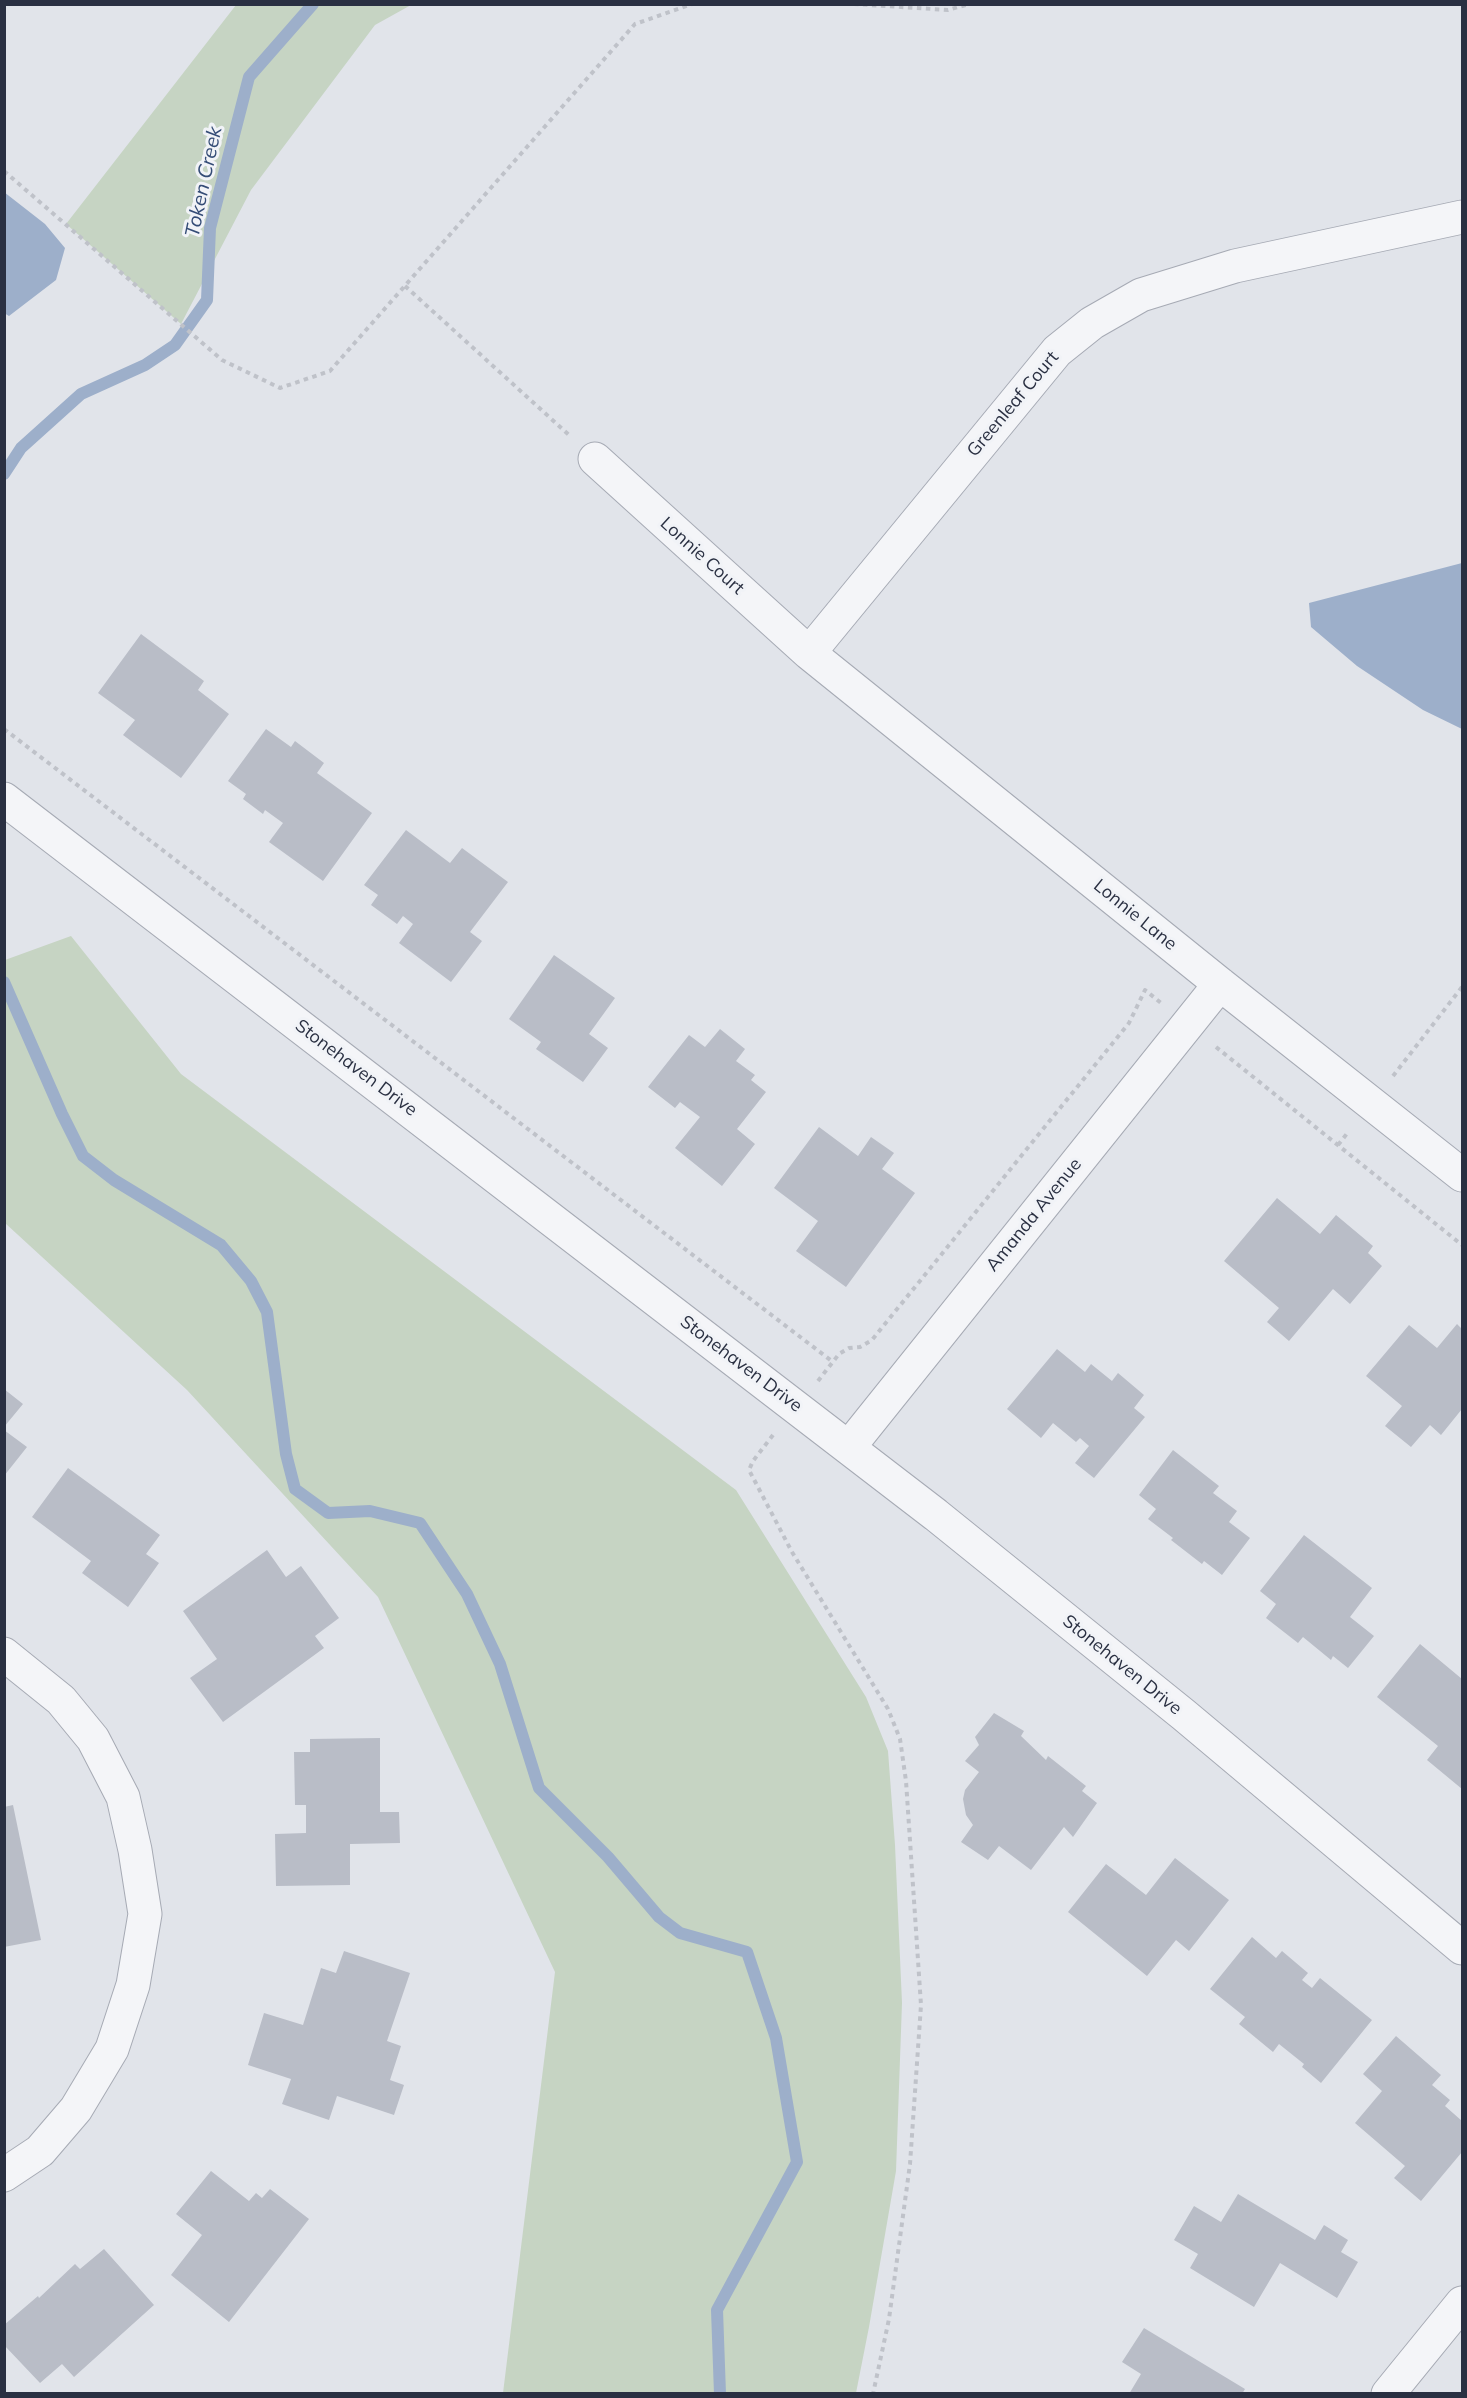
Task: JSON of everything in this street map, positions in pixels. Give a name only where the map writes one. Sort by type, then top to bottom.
[{"type":"street","name":"Greenleaf Court","points":[[809,653],[1057,351],[1092,323],[1141,295],[1235,266],[1462,217]]},
{"type":"street","name":"Lonnie Court","points":[[595,459],[809,653]]},
{"type":"street","name":"Lonnie Lane","points":[[809,653],[1220,984],[1462,1175]]},
{"type":"street","name":"Stonehaven Drive","points":[[4,799],[849,1447],[1174,1707],[1462,1948]]},
{"type":"street","name":"Amanda Avenue","points":[[849,1447],[1220,984]]},
{"type":"street","points":[[4,1654],[61,1700],[93,1739],[123,1797],[135,1850],[145,1914],[133,1985],[112,2049],[76,2109],[40,2151],[4,2175]]},
{"type":"street","points":[[1388,2394],[1462,2303]]},
{"type":"path","points":[[4,171],[222,360],[280,388],[330,371],[635,24],[692,4]]},
{"type":"path","points":[[854,4],[948,10],[969,4]]},
{"type":"path","points":[[405,286],[595,459]]},
{"type":"path","points":[[4,729],[833,1362]]},
{"type":"path","points":[[1338,1145],[1462,987]]},
{"type":"path","points":[[813,1386],[839,1354],[872,1340],[1130,1023],[1145,990],[1462,1245]]},
{"type":"path","points":[[779,1428],[749,1470],[792,1552],[888,1709],[900,1739],[906,1781],[921,2005],[910,2164],[890,2319],[873,2394]]},
{"type":"green space","points":[[236,5],[411,5],[375,25],[251,190],[181,324],[66,224]]},
{"type":"green space","points":[[71,936],[181,1074],[736,1490],[866,1697],[888,1751],[902,2003],[896,2171],[856,2393],[503,2393],[555,1972],[378,1597],[187,1390],[5,1223],[5,960]]},
{"type":"water","points":[[4,192],[45,224],[65,248],[56,280],[9,316],[4,313]]},
{"type":"water","points":[[1462,563],[1462,729],[1423,710],[1357,666],[1311,627],[1309,603]]},
{"type":"building","points":[[141,634],[204,681],[198,690],[229,714],[181,778],[123,735],[135,720],[98,693]]},
{"type":"building","points":[[266,729],[291,747],[295,741],[324,763],[317,773],[372,813],[323,881],[269,842],[283,823],[265,810],[263,814],[243,799],[246,794],[228,781]]},
{"type":"building","points":[[406,830],[450,863],[462,848],[508,882],[470,932],[482,941],[451,982],[399,943],[413,924],[403,916],[397,924],[371,905],[378,895],[364,885]]},
{"type":"building","points":[[554,955],[615,998],[589,1034],[608,1048],[583,1082],[536,1049],[541,1042],[509,1019]]},
{"type":"building","points":[[720,1029],[745,1049],[736,1061],[755,1075],[751,1080],[766,1092],[737,1129],[755,1144],[722,1186],[675,1148],[700,1117],[680,1102],[675,1108],[648,1087],[689,1035],[705,1047]]},
{"type":"building","points":[[819,1127],[858,1156],[871,1137],[894,1153],[882,1169],[915,1193],[846,1287],[796,1251],[818,1221],[774,1188]]},
{"type":"building","points":[[1277,1198],[1320,1234],[1336,1215],[1373,1246],[1368,1253],[1382,1266],[1350,1304],[1333,1289],[1289,1341],[1267,1322],[1279,1308],[1224,1261]]},
{"type":"building","points":[[1457,1324],[1462,1329],[1462,1409],[1441,1435],[1430,1425],[1411,1447],[1385,1426],[1402,1406],[1366,1376],[1409,1325],[1437,1348]]},
{"type":"building","points":[[1057,1349],[1085,1372],[1091,1364],[1112,1381],[1118,1373],[1144,1395],[1134,1408],[1145,1417],[1094,1478],[1075,1463],[1089,1446],[1080,1438],[1076,1442],[1053,1423],[1041,1438],[1007,1409]]},
{"type":"building","points":[[4,1389],[23,1404],[4,1427]]},
{"type":"building","points":[[4,1430],[27,1447],[4,1476]]},
{"type":"building","points":[[1173,1450],[1219,1486],[1213,1493],[1237,1511],[1229,1522],[1250,1538],[1222,1575],[1204,1561],[1202,1564],[1148,1519],[1156,1509],[1139,1495]]},
{"type":"building","points":[[68,1468],[160,1535],[146,1554],[159,1563],[128,1607],[82,1573],[91,1561],[32,1517]]},
{"type":"building","points":[[1304,1535],[1372,1588],[1350,1617],[1374,1636],[1348,1668],[1333,1656],[1331,1660],[1303,1637],[1298,1643],[1266,1618],[1276,1604],[1260,1591]]},
{"type":"building","points":[[267,1550],[286,1577],[301,1566],[339,1618],[315,1636],[324,1648],[223,1722],[190,1678],[217,1659],[183,1611]]},
{"type":"building","points":[[1420,1644],[1462,1679],[1462,1789],[1427,1760],[1438,1746],[1377,1697]]},
{"type":"building","points":[[994,1713],[1024,1731],[1021,1736],[1046,1760],[1048,1756],[1086,1786],[1082,1791],[1097,1803],[1073,1837],[1064,1827],[1031,1870],[999,1846],[988,1860],[961,1842],[973,1825],[966,1815],[963,1799],[965,1790],[979,1772],[965,1761],[979,1745],[975,1737]]},
{"type":"building","points":[[380,1738],[380,1812],[399,1812],[400,1843],[350,1844],[350,1885],[276,1886],[275,1834],[306,1833],[306,1805],[295,1805],[294,1752],[310,1752],[310,1739]]},
{"type":"building","points":[[13,1805],[41,1940],[4,1947],[4,1807]]},
{"type":"building","points":[[1175,1858],[1229,1900],[1189,1951],[1176,1940],[1147,1976],[1068,1912],[1106,1864],[1146,1895]]},
{"type":"building","points":[[1252,1937],[1276,1958],[1282,1951],[1308,1973],[1302,1980],[1312,1988],[1320,1978],[1372,2020],[1321,2083],[1302,2067],[1304,2064],[1279,2044],[1273,2052],[1239,2024],[1245,2017],[1210,1989]]},
{"type":"building","points":[[344,1951],[410,1973],[387,2041],[401,2046],[390,2080],[404,2085],[394,2115],[337,2096],[329,2120],[282,2104],[291,2079],[248,2065],[264,2013],[303,2025],[321,1968],[336,1973]]},
{"type":"building","points":[[1396,2036],[1441,2075],[1432,2085],[1450,2100],[1445,2106],[1462,2121],[1462,2152],[1421,2201],[1394,2178],[1405,2166],[1355,2123],[1382,2091],[1363,2074]]},
{"type":"building","points":[[211,2171],[249,2201],[256,2193],[262,2198],[270,2189],[309,2219],[229,2322],[171,2275],[202,2235],[176,2214]]},
{"type":"building","points":[[1238,2194],[1315,2240],[1324,2225],[1348,2240],[1341,2252],[1358,2262],[1337,2298],[1280,2263],[1254,2307],[1190,2268],[1198,2254],[1174,2240],[1194,2206],[1221,2222]]},
{"type":"building","points":[[104,2249],[154,2305],[74,2377],[62,2364],[40,2383],[4,2345],[4,2325],[38,2296],[39,2298],[75,2264],[80,2269]]},
{"type":"building","points":[[1144,2328],[1245,2389],[1242,2394],[1129,2394],[1141,2374],[1122,2362]]},
{"type":"waterway","name":"Token Creek","points":[[4,474],[21,448],[81,394],[145,365],[175,345],[207,300],[210,228],[249,77],[313,4]]},
{"type":"waterway","points":[[4,982],[83,1156],[114,1180],[221,1245],[251,1281],[267,1312],[286,1454],[295,1489],[328,1513],[370,1511],[420,1523],[467,1594],[500,1664],[539,1788],[608,1857],[659,1917],[680,1933],[747,1952],[776,2038],[797,2162],[717,2310],[720,2394]]}]
